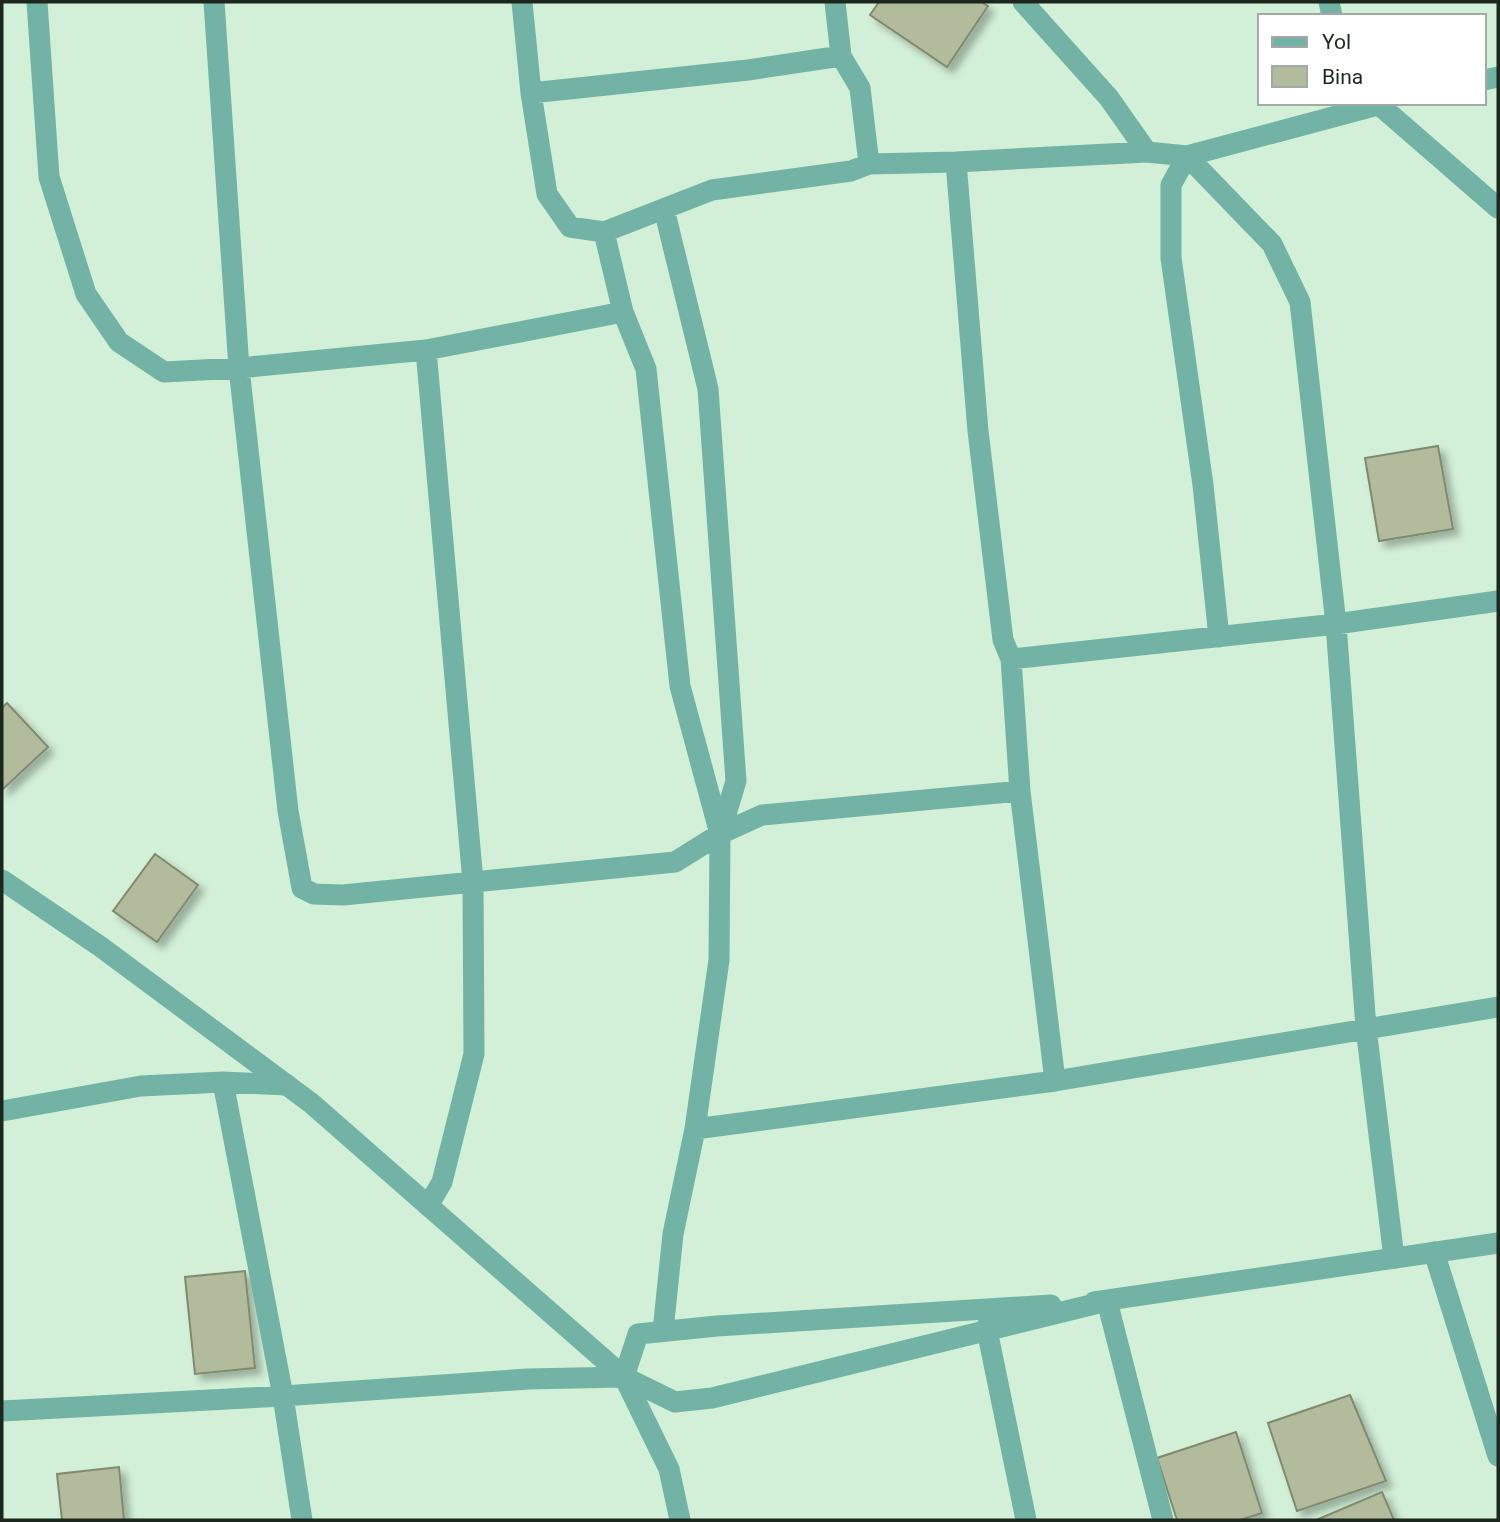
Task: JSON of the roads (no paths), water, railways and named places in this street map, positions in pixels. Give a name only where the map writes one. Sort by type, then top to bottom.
[{"type":"street","points":[[37,2],[49,177],[86,294],[119,342],[164,372],[240,368],[426,350],[623,312]]},
{"type":"street","points":[[214,2],[240,368],[288,811],[302,888],[314,894],[343,895],[675,862],[720,835],[762,815],[1020,791]]},
{"type":"street","points":[[522,2],[531,93],[547,194],[570,227],[604,232],[712,190],[851,171],[869,164],[1147,152],[1187,156],[1376,105]]},
{"type":"street","points":[[835,2],[841,56],[860,88],[869,164]]},
{"type":"street","points":[[1023,2],[1109,98],[1147,152]]},
{"type":"street","points":[[531,93],[748,70],[841,56]]},
{"type":"street","points":[[1381,105],[1498,208]]},
{"type":"street","points":[[1187,156],[1272,244],[1300,302],[1336,624],[1366,1028],[1394,1258]]},
{"type":"street","points":[[1187,156],[1171,185],[1171,258],[1203,485],[1219,637]]},
{"type":"street","points":[[956,162],[978,431],[1003,640],[1011,659],[1020,791],[1055,1081]]},
{"type":"street","points":[[664,209],[708,389],[736,780],[720,835]]},
{"type":"street","points":[[604,232],[623,312],[646,369],[680,686],[720,835],[719,960],[695,1129],[673,1234],[663,1331]]},
{"type":"street","points":[[426,350],[473,882],[474,1054],[442,1182],[428,1206]]},
{"type":"street","points":[[1011,659],[1336,624],[1498,601]]},
{"type":"street","points":[[2,880],[101,947],[311,1103],[624,1377],[675,1402],[712,1398],[1107,1301],[1498,1243]]},
{"type":"street","points":[[695,1129],[1055,1081],[1498,1007]]},
{"type":"street","points":[[2,1111],[141,1086],[223,1082],[287,1085]]},
{"type":"street","points":[[223,1082],[283,1396],[302,1520]]},
{"type":"street","points":[[1434,1252],[1498,1456]]},
{"type":"street","points":[[680,1520],[669,1469],[624,1377],[638,1334],[1107,1301]]},
{"type":"street","points":[[1107,1301],[1163,1520]]},
{"type":"street","points":[[990,1308],[987,1330],[1026,1520]]},
{"type":"street","points":[[2,1410],[283,1396],[528,1379],[624,1377]]}]
